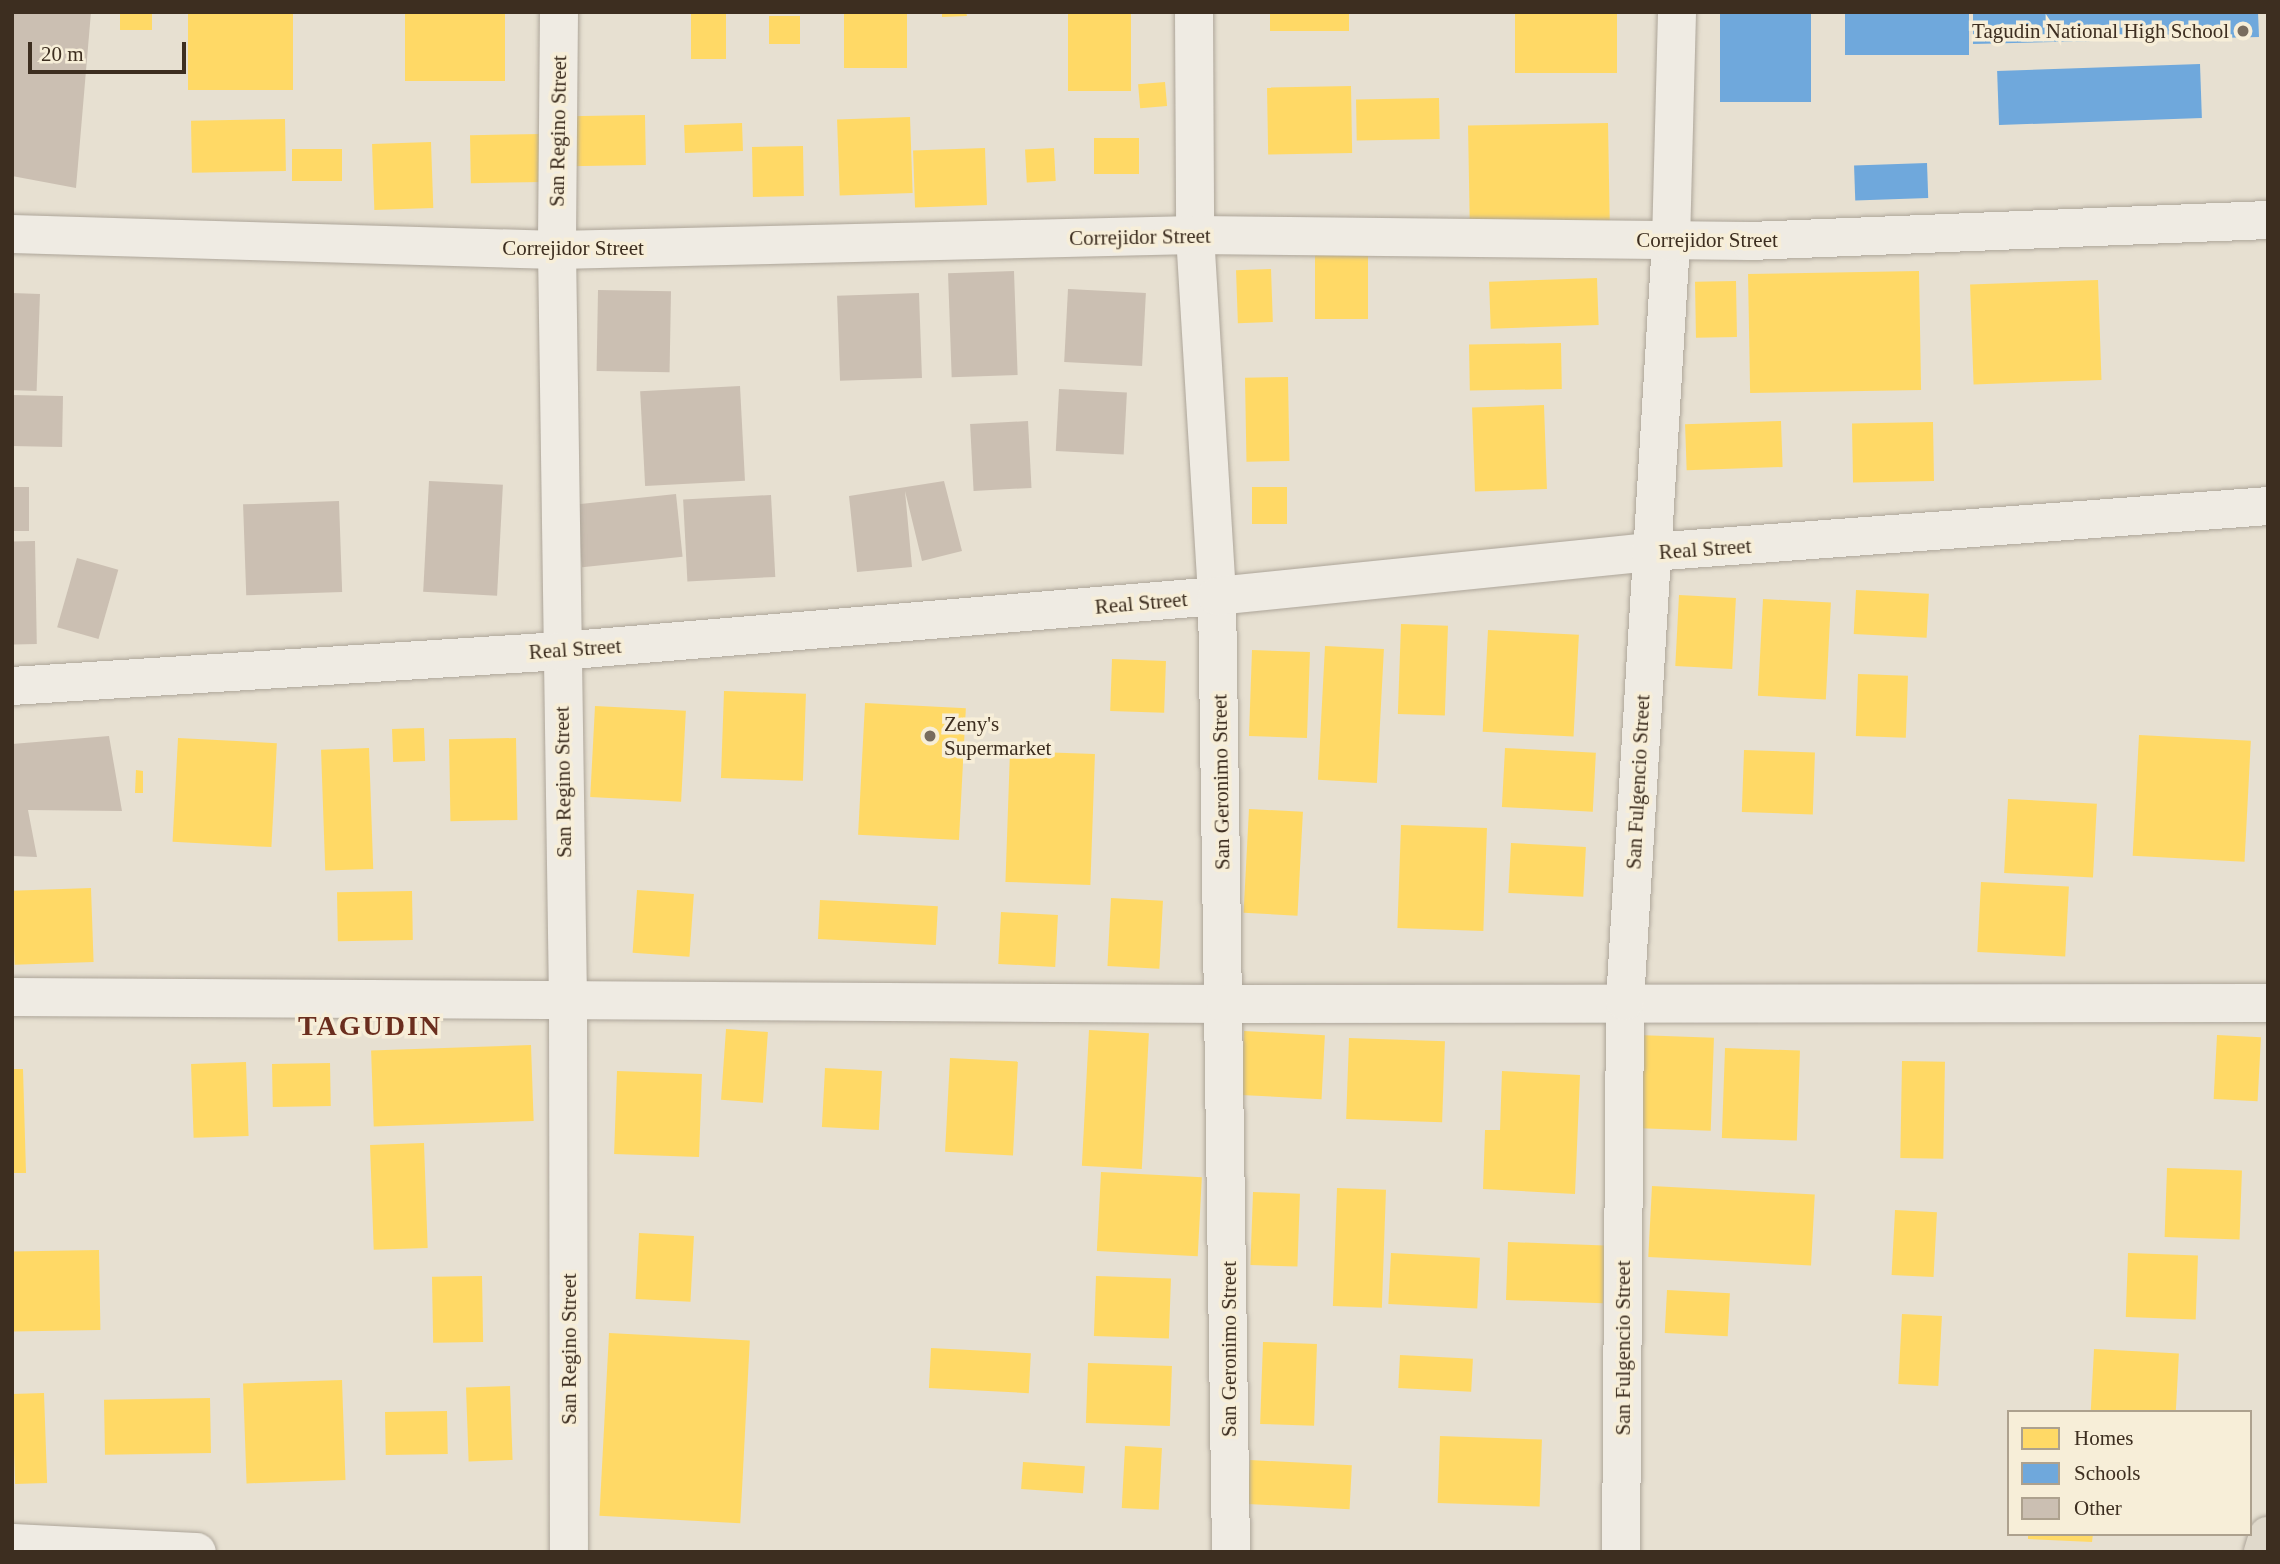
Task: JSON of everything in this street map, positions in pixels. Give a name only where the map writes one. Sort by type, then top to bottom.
[{"type":"highway","points":[[2263,1552],[2268,1536]]},
{"type":"street","name":"San Regino Street","points":[[559,12],[556,250],[560,651],[568,1000],[569,1552]]},
{"type":"street","name":"San Geronimo Street","points":[[1194,12],[1195,235],[1217,597],[1226,1004],[1231,1552]]},
{"type":"street","name":"San Fulgencio Street","points":[[1621,1552],[1625,1001],[1671,242],[1677,12]]},
{"type":"street","name":"Correjidor Street","points":[[12,234],[556,250],[1195,235],[1671,242],[2268,220]]},
{"type":"street","name":"Real Street","points":[[12,686],[560,651],[1217,597],[1651,552],[2268,506]]},
{"type":"street","points":[[12,997],[1226,1004],[1625,1001],[2268,1003]]},
{"type":"street","points":[[12,1543],[197,1552]]},
{"type":"building: Homes","points":[[120,12],[152,12],[152,30],[120,30]]},
{"type":"building: Homes","points":[[188,12],[293,12],[293,90],[188,90]]},
{"type":"building: Homes","points":[[405,12],[505,12],[505,81],[405,81]]},
{"type":"building: Homes","points":[[691,12],[726,12],[726,59],[691,59]]},
{"type":"building: Homes","points":[[844,12],[907,12],[907,68],[844,68]]},
{"type":"building: Homes","points":[[942,12],[966,12],[967,16],[942,17]]},
{"type":"building: Homes","points":[[1068,12],[1131,12],[1131,91],[1068,91]]},
{"type":"building: Homes","points":[[1270,12],[1349,12],[1349,31],[1270,31]]},
{"type":"building: Homes","points":[[1515,12],[1617,12],[1617,73],[1515,73]]},
{"type":"building: Homes","points":[[769,16],[800,16],[800,44],[769,44]]},
{"type":"building: Homes","points":[[1165,82],[1167,106],[1140,108],[1138,84]]},
{"type":"building: Homes","points":[[1351,86],[1352,153],[1268,154],[1267,87]]},
{"type":"building: Homes","points":[[1439,98],[1440,139],[1357,140],[1356,99]]},
{"type":"building: Homes","points":[[645,115],[646,165],[568,166],[567,116]]},
{"type":"building: Homes","points":[[910,117],[913,193],[840,196],[837,120]]},
{"type":"building: Homes","points":[[285,119],[286,171],[192,173],[191,121]]},
{"type":"building: Homes","points":[[742,123],[743,151],[685,153],[684,125]]},
{"type":"building: Homes","points":[[1608,123],[1610,226],[1470,228],[1468,125]]},
{"type":"building: Homes","points":[[543,134],[544,182],[471,183],[470,135]]},
{"type":"building: Homes","points":[[1094,138],[1139,138],[1139,174],[1094,174]]},
{"type":"building: Homes","points":[[431,142],[433,208],[374,210],[372,144]]},
{"type":"building: Homes","points":[[803,146],[804,196],[753,197],[752,147]]},
{"type":"building: Homes","points":[[985,148],[987,205],[915,207],[913,151]]},
{"type":"building: Homes","points":[[1054,148],[1056,181],[1027,182],[1025,150]]},
{"type":"building: Homes","points":[[292,149],[342,149],[342,181],[292,181]]},
{"type":"building: Homes","points":[[1315,255],[1368,255],[1368,319],[1315,319]]},
{"type":"building: Homes","points":[[1271,269],[1273,322],[1238,323],[1236,270]]},
{"type":"building: Homes","points":[[1919,271],[1921,390],[1750,393],[1748,274]]},
{"type":"building: Homes","points":[[1597,278],[1599,325],[1491,329],[1489,282]]},
{"type":"building: Homes","points":[[2098,280],[2101,380],[1974,384],[1970,284]]},
{"type":"building: Homes","points":[[1736,281],[1737,337],[1696,338],[1695,282]]},
{"type":"building: Homes","points":[[1561,343],[1562,389],[1470,391],[1469,345]]},
{"type":"building: Homes","points":[[1288,377],[1289,461],[1246,462],[1245,378]]},
{"type":"building: Homes","points":[[1544,405],[1547,489],[1475,491],[1472,408]]},
{"type":"building: Homes","points":[[1781,421],[1783,467],[1687,470],[1685,424]]},
{"type":"building: Homes","points":[[1933,422],[1934,481],[1853,482],[1852,423]]},
{"type":"building: Homes","points":[[1252,487],[1287,487],[1287,524],[1252,524]]},
{"type":"building: Homes","points":[[1856,590],[1929,594],[1927,638],[1854,634]]},
{"type":"building: Homes","points":[[1679,595],[1736,598],[1732,669],[1675,666]]},
{"type":"building: Homes","points":[[1763,599],[1831,603],[1826,699],[1758,696]]},
{"type":"building: Homes","points":[[1401,624],[1448,626],[1445,716],[1398,714]]},
{"type":"building: Homes","points":[[1488,630],[1579,635],[1574,737],[1483,732]]},
{"type":"building: Homes","points":[[1325,646],[1384,649],[1377,783],[1318,780]]},
{"type":"building: Homes","points":[[1252,650],[1310,652],[1307,738],[1249,736]]},
{"type":"building: Homes","points":[[1112,659],[1166,661],[1164,713],[1110,711]]},
{"type":"building: Homes","points":[[1858,674],[1908,676],[1906,738],[1856,736]]},
{"type":"building: Homes","points":[[724,691],[806,694],[803,781],[721,778]]},
{"type":"building: Homes","points":[[865,703],[966,708],[959,840],[858,835]]},
{"type":"building: Homes","points":[[595,706],[686,711],[681,802],[590,797]]},
{"type":"building: Homes","points":[[424,728],[425,761],[393,762],[392,729]]},
{"type":"building: Homes","points":[[2139,735],[2251,741],[2245,862],[2133,856]]},
{"type":"building: Homes","points":[[178,738],[277,743],[271,847],[173,842]]},
{"type":"building: Homes","points":[[516,738],[517,820],[450,821],[449,739]]},
{"type":"building: Homes","points":[[369,748],[373,869],[325,871],[321,750]]},
{"type":"building: Homes","points":[[1505,748],[1596,753],[1593,812],[1502,807]]},
{"type":"building: Homes","points":[[1744,750],[1815,752],[1813,814],[1742,812]]},
{"type":"building: Homes","points":[[1010,751],[1095,754],[1090,885],[1005,882]]},
{"type":"building: Homes","points":[[136,770],[143,771],[143,793],[135,793]]},
{"type":"building: Homes","points":[[2008,799],[2097,804],[2093,878],[2004,873]]},
{"type":"building: Homes","points":[[1249,809],[1303,812],[1297,916],[1244,913]]},
{"type":"building: Homes","points":[[1401,825],[1487,828],[1483,931],[1397,928]]},
{"type":"building: Homes","points":[[1511,843],[1586,847],[1583,897],[1508,893]]},
{"type":"building: Homes","points":[[1981,882],[2069,887],[2065,957],[1977,952]]},
{"type":"building: Homes","points":[[91,888],[94,962],[15,965],[12,891]]},
{"type":"building: Homes","points":[[637,890],[694,894],[689,957],[633,953]]},
{"type":"building: Homes","points":[[412,891],[413,940],[338,941],[337,892]]},
{"type":"building: Homes","points":[[1111,898],[1163,901],[1159,969],[1107,966]]},
{"type":"building: Homes","points":[[820,900],[938,906],[936,945],[818,939]]},
{"type":"building: Homes","points":[[1001,912],[1058,915],[1055,967],[998,964]]},
{"type":"building: Homes","points":[[726,1029],[768,1032],[763,1103],[721,1100]]},
{"type":"building: Homes","points":[[1089,1030],[1149,1033],[1142,1169],[1082,1166]]},
{"type":"building: Homes","points":[[1244,1031],[1325,1035],[1322,1099],[1241,1095]]},
{"type":"building: Homes","points":[[1637,1035],[1714,1038],[1711,1131],[1634,1128]]},
{"type":"building: Homes","points":[[2217,1035],[2261,1037],[2258,1101],[2214,1099]]},
{"type":"building: Homes","points":[[1349,1038],[1445,1041],[1442,1122],[1346,1119]]},
{"type":"building: Homes","points":[[531,1045],[534,1121],[374,1127],[371,1051]]},
{"type":"building: Homes","points":[[1725,1048],[1800,1051],[1797,1141],[1722,1138]]},
{"type":"building: Homes","points":[[950,1058],[1018,1062],[1013,1155],[945,1152]]},
{"type":"building: Homes","points":[[1902,1061],[1945,1062],[1943,1159],[1900,1158]]},
{"type":"building: Homes","points":[[246,1062],[249,1136],[194,1138],[191,1064]]},
{"type":"building: Homes","points":[[330,1063],[331,1106],[273,1107],[272,1064]]},
{"type":"building: Homes","points":[[825,1068],[882,1071],[879,1130],[822,1127]]},
{"type":"building: Homes","points":[[12,1069],[23,1069],[26,1173],[12,1173]]},
{"type":"building: Homes","points":[[617,1071],[702,1074],[699,1157],[614,1154]]},
{"type":"building: Homes","points":[[1502,1071],[1580,1075],[1575,1194],[1483,1189],[1485,1130],[1500,1130]]},
{"type":"building: Homes","points":[[424,1143],[428,1248],[374,1250],[370,1145]]},
{"type":"building: Homes","points":[[2167,1168],[2242,1171],[2240,1240],[2165,1237]]},
{"type":"building: Homes","points":[[1101,1172],[1202,1177],[1198,1256],[1097,1251]]},
{"type":"building: Homes","points":[[1652,1186],[1815,1195],[1811,1265],[1648,1257]]},
{"type":"building: Homes","points":[[1337,1188],[1386,1190],[1382,1308],[1333,1306]]},
{"type":"building: Homes","points":[[1253,1192],[1300,1194],[1297,1267],[1250,1265]]},
{"type":"building: Homes","points":[[1895,1210],[1937,1212],[1934,1277],[1892,1275]]},
{"type":"building: Homes","points":[[639,1233],[694,1236],[690,1302],[636,1299]]},
{"type":"building: Homes","points":[[1508,1242],[1605,1245],[1603,1303],[1506,1300]]},
{"type":"building: Homes","points":[[99,1250],[100,1330],[13,1332],[12,1252]]},
{"type":"building: Homes","points":[[1391,1253],[1480,1258],[1477,1309],[1388,1304]]},
{"type":"building: Homes","points":[[2128,1253],[2198,1255],[2196,1319],[2126,1317]]},
{"type":"building: Homes","points":[[482,1276],[483,1342],[433,1343],[432,1277]]},
{"type":"building: Homes","points":[[1096,1276],[1171,1279],[1169,1339],[1094,1336]]},
{"type":"building: Homes","points":[[1667,1290],[1730,1293],[1728,1336],[1665,1333]]},
{"type":"building: Homes","points":[[1902,1314],[1942,1316],[1938,1386],[1898,1384]]},
{"type":"building: Homes","points":[[609,1333],[750,1340],[740,1523],[599,1516]]},
{"type":"building: Homes","points":[[1263,1342],[1317,1344],[1314,1426],[1260,1424]]},
{"type":"building: Homes","points":[[931,1348],[1031,1353],[1029,1393],[929,1388]]},
{"type":"building: Homes","points":[[2094,1349],[2179,1353],[2176,1410],[2091,1410]]},
{"type":"building: Homes","points":[[1400,1355],[1473,1359],[1471,1392],[1398,1388]]},
{"type":"building: Homes","points":[[1088,1363],[1172,1366],[1170,1426],[1086,1423]]},
{"type":"building: Homes","points":[[342,1380],[345,1480],[247,1483],[243,1383]]},
{"type":"building: Homes","points":[[510,1386],[513,1460],[469,1461],[466,1388]]},
{"type":"building: Homes","points":[[44,1393],[47,1483],[15,1484],[12,1394]]},
{"type":"building: Homes","points":[[210,1398],[211,1453],[105,1455],[104,1400]]},
{"type":"building: Homes","points":[[447,1411],[448,1454],[386,1455],[385,1412]]},
{"type":"building: Homes","points":[[1440,1436],[1542,1440],[1540,1507],[1438,1503]]},
{"type":"building: Homes","points":[[1125,1446],[1162,1448],[1159,1510],[1122,1508]]},
{"type":"building: Homes","points":[[1250,1460],[1352,1465],[1350,1509],[1248,1504]]},
{"type":"building: Homes","points":[[1023,1462],[1085,1466],[1083,1493],[1021,1489]]},
{"type":"building: Homes","points":[[2028,1536],[2093,1536],[2092,1542],[2028,1539]]},
{"type":"building: Schools","points":[[1720,12],[1811,12],[1811,102],[1720,102]]},
{"type":"building: Schools","points":[[1845,12],[1969,12],[1969,55],[1845,55]]},
{"type":"building: Schools","points":[[1973,12],[2258,12],[2259,37],[1973,44]]},
{"type":"building: Schools","points":[[2200,64],[2202,118],[1999,125],[1997,71]]},
{"type":"building: Schools","points":[[1927,163],[1928,198],[1855,201],[1854,166]]},
{"type":"building: Other","points":[[12,12],[91,12],[76,188],[12,176]]},
{"type":"building: Other","points":[[1014,271],[1018,375],[952,377],[948,273]]},
{"type":"building: Other","points":[[1068,289],[1146,293],[1142,366],[1064,362]]},
{"type":"building: Other","points":[[598,290],[671,291],[670,372],[597,371]]},
{"type":"building: Other","points":[[12,293],[40,294],[37,391],[12,390]]},
{"type":"building: Other","points":[[919,293],[922,378],[840,381],[837,296]]},
{"type":"building: Other","points":[[740,386],[745,481],[645,486],[640,391]]},
{"type":"building: Other","points":[[1059,389],[1127,393],[1124,454],[1056,451]]},
{"type":"building: Other","points":[[12,395],[63,396],[62,447],[12,446]]},
{"type":"building: Other","points":[[1028,421],[1032,488],[974,491],[970,424]]},
{"type":"building: Other","points":[[429,481],[503,485],[497,596],[423,592]]},
{"type":"building: Other","points":[[944,481],[962,551],[922,561],[905,491],[912,567],[857,572],[849,496]]},
{"type":"building: Other","points":[[12,487],[29,487],[29,531],[12,531]]},
{"type":"building: Other","points":[[676,494],[683,557],[582,567],[576,505]]},
{"type":"building: Other","points":[[771,495],[775,577],[687,581],[683,500]]},
{"type":"building: Other","points":[[339,501],[342,592],[246,595],[243,504]]},
{"type":"building: Other","points":[[12,541],[35,541],[37,644],[14,644]]},
{"type":"building: Other","points":[[77,558],[118,570],[98,639],[57,627]]},
{"type":"building: Other","points":[[109,736],[122,811],[28,810],[37,857],[12,856],[12,744]]},
{"type":"place","name":"Tagudin National High School","points":[[2243,31]]},
{"type":"place","name":"Zeny's Supermarket","points":[[930,736]]},
{"type":"district","name":"TAGUDIN","points":[[370,1026]]}]
